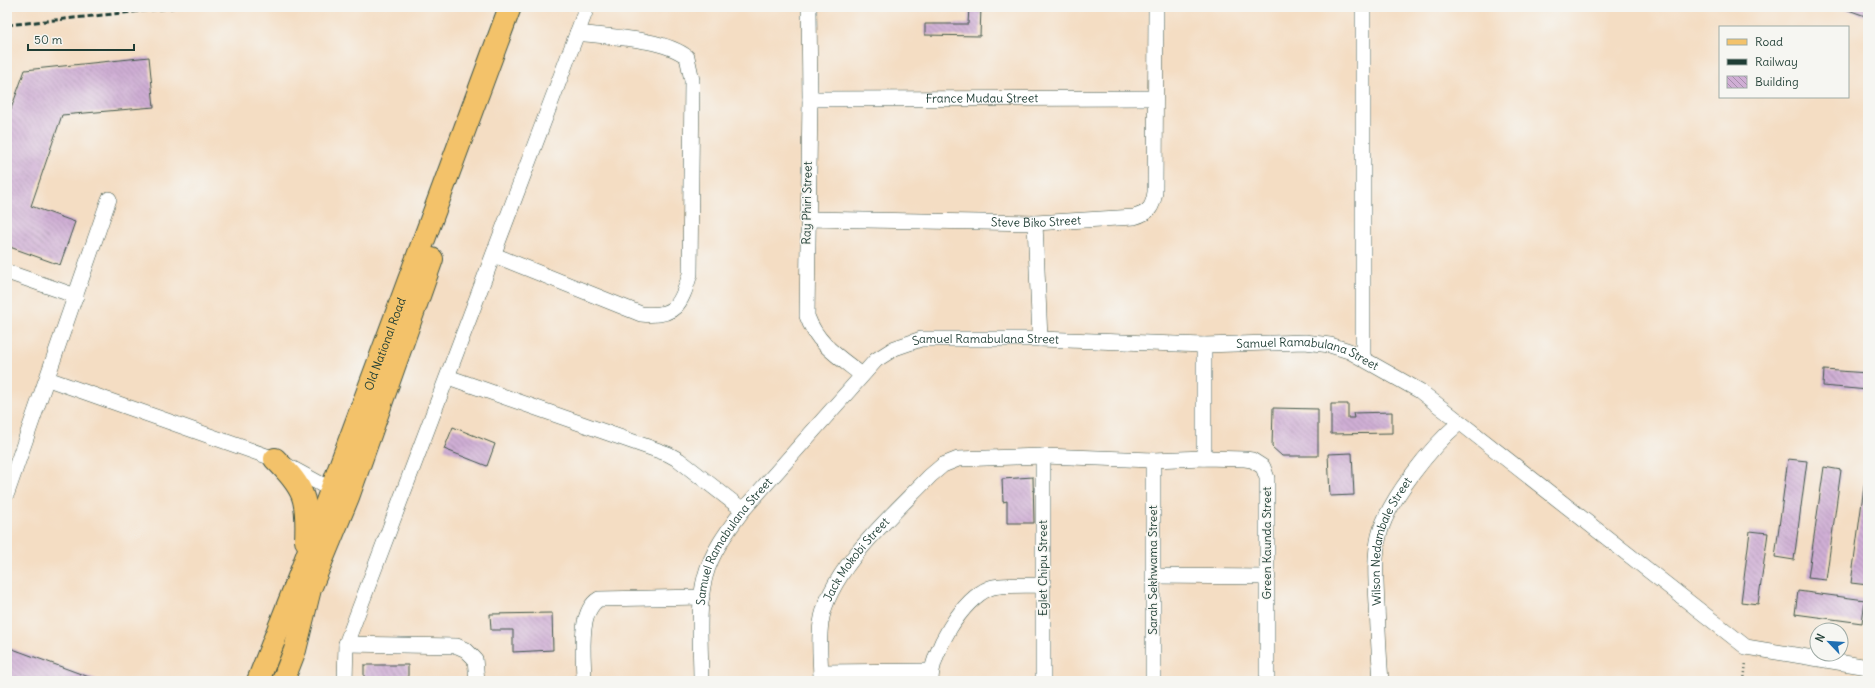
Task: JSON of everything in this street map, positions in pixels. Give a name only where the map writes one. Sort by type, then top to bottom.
[{"type":"main road","name":"Old National Road","points":[[283,681],[295,650],[310,588],[340,494],[510,7]]},
{"type":"main road","name":"Old National Road","points":[[258,681],[304,564],[340,494],[521,7]]},
{"type":"main road","points":[[275,458],[296,481],[307,508],[304,564]]},
{"type":"street","points":[[345,681],[346,644],[587,7]]},
{"type":"street","name":"Ray Phiri Street","points":[[809,7],[810,99],[807,219],[807,316],[821,342],[862,375]]},
{"type":"street","points":[[1155,98],[1156,7]]},
{"type":"street","points":[[1363,7],[1363,358]]},
{"type":"street","points":[[494,255],[641,314],[658,316],[670,312],[684,296],[690,274],[692,80],[687,57],[680,52],[661,44],[577,33]]},
{"type":"street","name":"France Mudau Street","points":[[810,99],[1155,98]]},
{"type":"street","name":"Steve Biko Street","points":[[807,219],[1036,223],[1134,217],[1144,214],[1149,211],[1155,192],[1155,98]]},
{"type":"street","points":[[7,493],[48,379],[109,199]]},
{"type":"street","points":[[1036,223],[1040,339]]},
{"type":"street","points":[[7,272],[76,296]]},
{"type":"street","name":"Samuel Ramabulana Street","points":[[701,681],[702,597],[705,577],[721,543],[743,510],[876,360],[906,343],[922,339],[1040,339],[1204,345],[1305,342],[1330,345],[1349,351],[1420,391],[1477,437],[1753,649]]},
{"type":"street","points":[[1204,345],[1204,458]]},
{"type":"street","points":[[448,377],[668,454],[679,460],[743,510]]},
{"type":"street","points":[[48,379],[275,458],[340,494]]},
{"type":"street","name":"Wilson Nedambale Street","points":[[1381,681],[1375,574],[1379,535],[1392,505],[1421,464],[1435,446],[1459,423]]},
{"type":"street","name":"Jack Mokobi Street","points":[[1042,585],[991,588],[976,597],[962,610],[942,641],[931,676],[821,676],[821,623],[826,602],[835,586],[854,556],[930,476],[943,465],[958,460],[1043,456],[1153,460],[1204,458]]},
{"type":"street","name":"Eglet Chipu Street","points":[[1043,456],[1042,585],[1044,681]]},
{"type":"street","name":"Green Kaunda Street","points":[[1204,458],[1252,460],[1263,467],[1265,471],[1267,489],[1268,577],[1267,681]]},
{"type":"street","name":"Sarah Sekhwama Street","points":[[1153,460],[1153,681]]},
{"type":"street","points":[[1154,576],[1268,577]]},
{"type":"street","points":[[584,681],[584,627],[586,616],[593,602],[599,599],[702,597]]},
{"type":"street","points":[[346,644],[457,646],[466,650],[475,659],[477,681]]},
{"type":"street","points":[[1753,649],[1868,667]]},
{"type":"path","points":[[1744,681],[1753,649]]},
{"type":"building","points":[[969,7],[981,7],[980,36],[925,35],[925,24],[968,24]]},
{"type":"building","points":[[1840,7],[1868,7],[1868,17]]},
{"type":"building","points":[[149,57],[154,107],[62,115],[31,206],[75,222],[60,265],[7,246],[7,120],[25,70]]},
{"type":"building","points":[[1824,370],[1868,373],[1868,390],[1823,386]]},
{"type":"building","points":[[1331,404],[1348,404],[1348,418],[1354,418],[1353,413],[1392,412],[1392,433],[1331,434]]},
{"type":"building","points":[[1273,408],[1318,409],[1318,456],[1282,456],[1272,447]]},
{"type":"building","points":[[453,427],[495,444],[487,466],[444,449]]},
{"type":"building","points":[[1352,453],[1354,495],[1330,496],[1328,454]]},
{"type":"building","points":[[1788,459],[1807,461],[1794,560],[1775,557]]},
{"type":"building","points":[[1824,467],[1841,470],[1826,580],[1808,578]]},
{"type":"building","points":[[1866,472],[1868,473],[1868,585],[1851,583]]},
{"type":"building","points":[[1033,477],[1034,523],[1007,523],[1007,501],[1003,502],[1002,479]]},
{"type":"building","points":[[1750,531],[1768,533],[1758,604],[1741,602]]},
{"type":"building","points":[[1798,591],[1865,600],[1862,623],[1795,614]]},
{"type":"building","points":[[552,613],[553,650],[513,652],[513,630],[491,630],[490,614]]},
{"type":"building","points":[[10,648],[100,681],[7,681],[7,656]]},
{"type":"building","points":[[364,665],[408,665],[408,681],[364,681]]},
{"type":"building","points":[[551,679],[551,681],[527,681],[527,680]]},
{"type":"railway","points":[[7,25],[180,7]]}]
